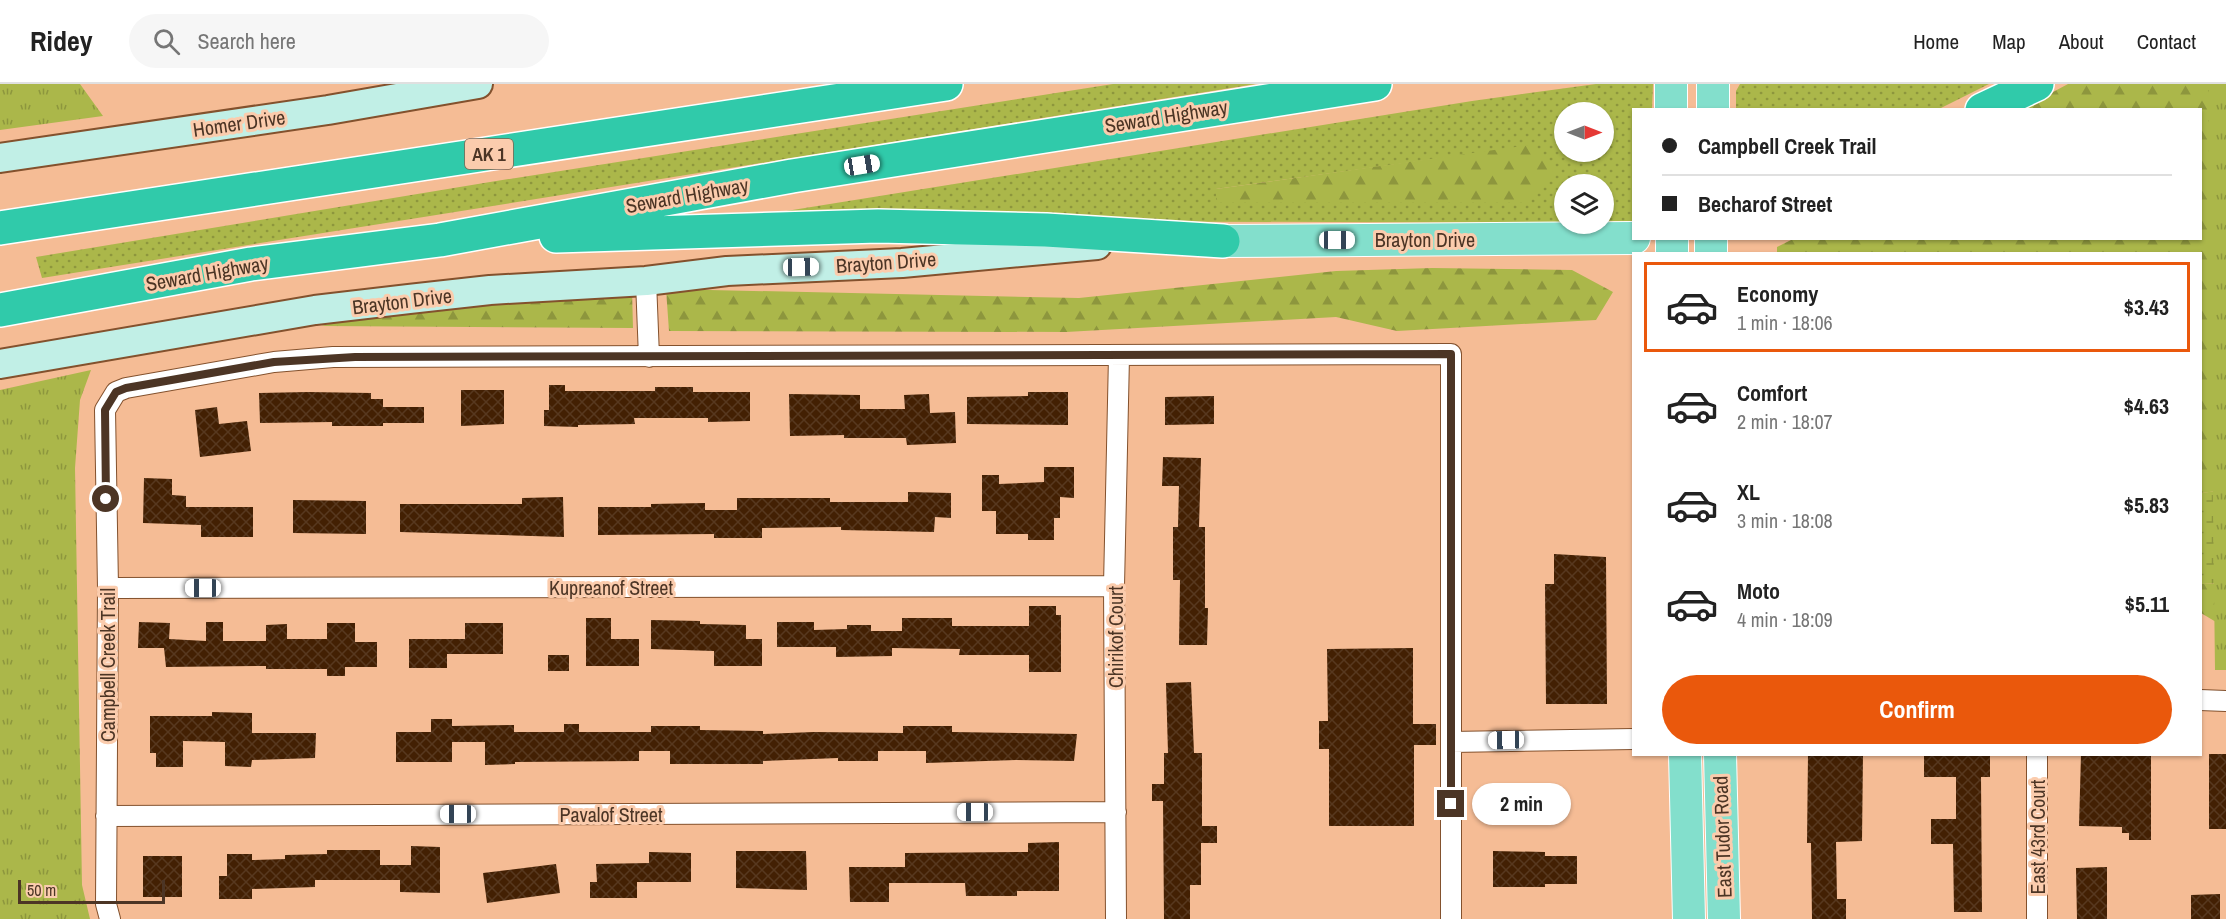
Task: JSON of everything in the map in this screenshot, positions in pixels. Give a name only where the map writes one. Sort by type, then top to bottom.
[{"type":"highway","points":[[676,125],[822,84]]},
{"type":"highway","name":"AK 1","points":[[0,228],[946,84]]},
{"type":"highway","name":"Seward Highway","points":[[0,310],[251,264],[440,240],[792,176],[1375,84]]},
{"type":"highway","points":[[1986,108],[2037,84]]},
{"type":"highway","points":[[440,240],[878,226],[1046,230],[1223,240]]},
{"type":"main road","name":"Homer Drive","points":[[0,158],[328,110],[478,84]]},
{"type":"main road","name":"Brayton Drive","points":[[0,364],[315,310],[490,291],[646,281],[727,271],[902,263],[1068,246],[1223,240],[1632,238]]},
{"type":"main road","name":"East Tudor Road","points":[[1685,756],[1689,919]]},
{"type":"main road","name":"East Tudor Road","points":[[1720,756],[1724,919]]},
{"type":"street","points":[[646,281],[649,357],[1451,354],[1451,919]]},
{"type":"street","name":"Chirikof Court","points":[[1116,919],[1114,586],[1119,356]]},
{"type":"street","name":"Campbell Creek Trail","points":[[110,919],[106,904],[108,588],[105,410],[116,392],[126,388],[304,359],[649,357]]},
{"type":"street","name":"Kupreanof Street","points":[[108,588],[1114,586]]},
{"type":"street","points":[[2202,700],[2226,700]]},
{"type":"street","points":[[1451,742],[1632,739]]},
{"type":"street","name":"East 43rd Court","points":[[2037,756],[2037,919]]},
{"type":"street","name":"Pavalof Street","points":[[106,816],[1116,812]]},
{"type":"green space","points":[[0,84],[80,84],[103,116],[0,130]]},
{"type":"green space","points":[[1113,84],[1256,84],[42,278],[36,257],[490,182]]},
{"type":"green space","points":[[1596,84],[1653,84],[1652,108],[1632,108],[1632,223],[1614,223],[1614,174],[1554,174],[1554,223],[781,220],[780,212],[1472,101]],"holes":[[[1530,146],[1528,202],[1216,201],[1216,189]]]},
{"type":"green space","points":[[1740,84],[1989,84],[1941,108],[1736,108],[1736,91]]},
{"type":"green space","points":[[2068,84],[2226,84],[2226,490],[2202,493],[2202,252],[1777,252],[1777,247],[1791,240],[2202,240],[2202,108],[2023,108]]},
{"type":"green space","points":[[2208,84],[2226,84],[2226,670],[2215,670]]},
{"type":"green space","points":[[1530,145],[1556,168],[1528,202],[1216,202],[1216,189]]},
{"type":"green space","points":[[1432,268],[1572,270],[1613,292],[1596,320],[1397,331],[1336,317],[1066,332],[669,331],[666,289],[1079,298],[1336,271]]},
{"type":"green space","points":[[632,290],[633,328],[321,326],[408,306]]},
{"type":"green space","points":[[91,370],[80,400],[75,468],[82,885],[90,919],[0,919],[0,390]]},
{"type":"green space","points":[[2226,490],[2226,576],[2222,583],[2202,584],[2202,493]]},
{"type":"green space","points":[[2222,583],[2226,628],[2202,614],[2202,584]]},
{"type":"building","points":[[549,385],[565,385],[565,391],[655,391],[655,387],[693,387],[693,392],[750,392],[750,421],[708,422],[708,418],[634,418],[635,424],[544,426],[544,410],[549,410]]},
{"type":"building","points":[[461,390],[504,390],[504,424],[461,426]]},
{"type":"building","points":[[1028,392],[1068,392],[1068,425],[967,424],[967,397],[1028,396]]},
{"type":"building","points":[[259,393],[371,393],[371,399],[383,399],[383,407],[424,407],[424,423],[332,426],[332,422],[260,423]]},
{"type":"building","points":[[789,394],[860,395],[860,409],[905,409],[904,395],[929,394],[930,413],[955,412],[956,443],[907,445],[906,438],[844,438],[844,435],[790,436]]},
{"type":"building","points":[[1214,396],[1214,424],[1165,425],[1165,397]]},
{"type":"building","points":[[217,407],[219,424],[247,421],[251,451],[200,457],[195,410]]},
{"type":"building","points":[[1163,457],[1201,458],[1199,527],[1205,527],[1207,645],[1179,645],[1180,580],[1173,580],[1173,527],[1178,527],[1179,486],[1162,486]]},
{"type":"building","points":[[1044,467],[1074,467],[1074,498],[1060,497],[1060,518],[1054,518],[1054,540],[1028,540],[1028,534],[996,534],[996,511],[982,511],[982,475],[999,475],[999,484],[1044,482]]},
{"type":"building","points":[[144,478],[172,479],[172,495],[186,496],[186,507],[253,507],[253,537],[201,537],[201,525],[143,523]]},
{"type":"building","points":[[908,492],[951,493],[951,518],[935,517],[934,532],[841,530],[841,527],[762,528],[762,538],[714,538],[714,534],[598,535],[598,507],[651,507],[651,504],[705,503],[705,510],[737,510],[737,498],[830,498],[830,502],[908,502]]},
{"type":"building","points":[[563,497],[564,537],[400,532],[400,504],[522,504],[522,498]]},
{"type":"building","points":[[293,500],[366,501],[366,534],[293,533]]},
{"type":"building","points":[[1554,554],[1606,557],[1607,704],[1546,704],[1545,584],[1554,584]]},
{"type":"building","points":[[1029,606],[1056,606],[1056,615],[1061,615],[1061,672],[1029,672],[1029,655],[959,655],[960,649],[892,648],[892,656],[836,657],[836,647],[777,647],[777,622],[814,622],[814,630],[847,629],[847,625],[871,625],[871,631],[902,631],[902,618],[952,618],[952,626],[1029,626]]},
{"type":"building","points":[[586,618],[611,618],[611,639],[639,639],[639,666],[586,666]]},
{"type":"building","points":[[651,620],[746,625],[746,639],[762,639],[762,666],[714,666],[714,651],[651,649]]},
{"type":"building","points":[[139,622],[170,623],[169,639],[206,641],[206,622],[223,622],[223,641],[266,641],[266,625],[287,624],[287,639],[327,639],[327,623],[355,623],[355,642],[377,642],[377,667],[345,667],[345,676],[327,676],[327,669],[266,669],[266,666],[166,667],[164,648],[138,648]]},
{"type":"building","points":[[465,623],[503,623],[503,654],[447,654],[447,668],[409,668],[409,639],[465,639]]},
{"type":"building","points":[[1413,648],[1413,724],[1436,724],[1436,745],[1414,745],[1414,826],[1329,826],[1329,749],[1319,749],[1319,721],[1328,721],[1327,649]]},
{"type":"building","points":[[548,655],[569,655],[569,671],[548,671]]},
{"type":"building","points":[[1191,682],[1194,753],[1202,753],[1202,826],[1217,826],[1217,843],[1201,843],[1201,885],[1190,885],[1190,919],[1164,919],[1163,801],[1152,801],[1152,784],[1164,784],[1164,753],[1168,753],[1166,683]]},
{"type":"building","points":[[212,712],[252,713],[252,733],[316,733],[315,758],[252,760],[251,767],[225,766],[225,742],[183,741],[183,767],[156,767],[156,753],[150,753],[150,716],[212,716]]},
{"type":"building","points":[[431,719],[452,719],[452,726],[514,725],[514,732],[564,732],[564,724],[579,724],[579,732],[651,732],[651,726],[700,726],[700,730],[763,731],[763,734],[903,733],[903,726],[952,726],[952,732],[1077,734],[1074,761],[926,763],[926,751],[878,751],[878,761],[838,761],[838,758],[763,761],[763,764],[670,764],[670,751],[639,751],[639,761],[515,762],[515,764],[485,765],[485,742],[452,742],[452,762],[396,762],[396,732],[431,732]]},
{"type":"building","points":[[2209,754],[2226,754],[2226,829],[2209,829]]},
{"type":"building","points":[[1808,756],[1863,756],[1862,841],[1836,842],[1837,899],[1846,899],[1846,919],[1812,919],[1811,843],[1807,843]]},
{"type":"building","points":[[1924,756],[1990,756],[1990,777],[1981,777],[1982,912],[1954,912],[1953,844],[1931,844],[1931,819],[1956,819],[1956,777],[1924,777]]},
{"type":"building","points":[[2081,756],[2151,756],[2151,840],[2129,840],[2129,833],[2122,833],[2122,827],[2079,826]]},
{"type":"building","points":[[1059,842],[1059,891],[1017,891],[1017,896],[966,896],[965,883],[889,883],[889,902],[850,902],[849,867],[905,867],[905,853],[1028,852],[1028,843]]},
{"type":"building","points":[[411,846],[440,847],[440,893],[400,892],[400,880],[315,880],[315,887],[252,889],[252,899],[219,899],[219,876],[227,876],[227,854],[252,854],[252,860],[285,859],[285,855],[327,854],[327,850],[380,850],[380,865],[411,865]]},
{"type":"building","points":[[736,851],[806,851],[807,890],[736,888]]},
{"type":"building","points":[[1493,851],[1545,852],[1545,856],[1577,856],[1577,884],[1545,884],[1545,887],[1493,887]]},
{"type":"building","points":[[649,852],[691,853],[691,882],[637,882],[637,898],[590,898],[590,882],[597,882],[596,864],[649,863]]},
{"type":"building","points":[[143,856],[182,856],[182,897],[143,897]]},
{"type":"building","points":[[556,864],[560,893],[487,903],[483,873]]},
{"type":"building","points":[[2107,867],[2107,919],[2077,919],[2076,868]]},
{"type":"building","points":[[2220,894],[2220,919],[2191,919],[2191,895]]},
{"type":"route","points":[[106,499],[105,410],[116,392],[126,388],[274,362],[333,357],[1451,354],[1451,804]]}]
